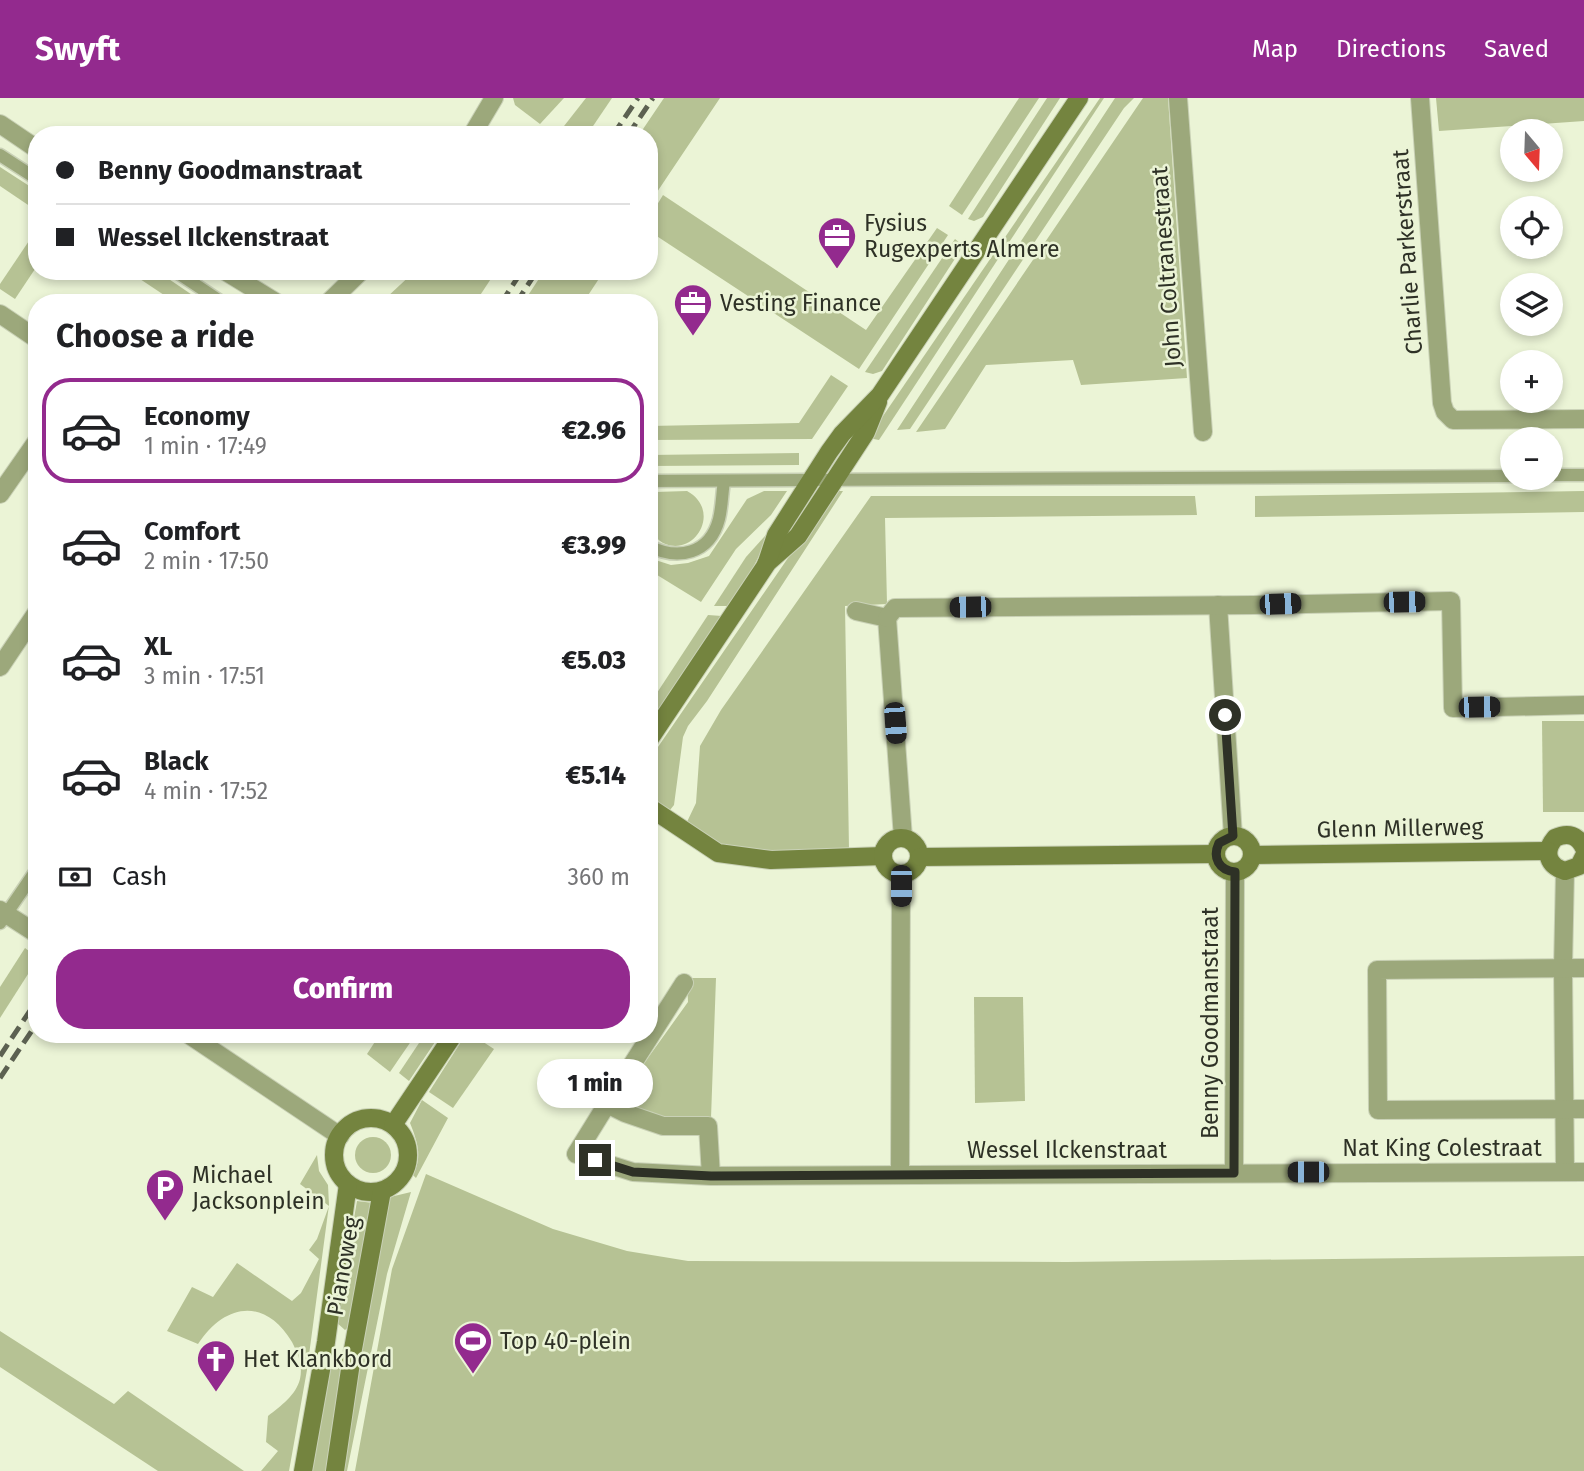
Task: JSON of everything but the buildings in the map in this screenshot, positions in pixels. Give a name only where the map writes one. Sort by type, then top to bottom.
[{"type":"street","points":[[477,126],[494,98]]},
{"type":"street","points":[[766,565],[776,536],[842,434],[880,395],[1079,98]]},
{"type":"street","name":"John Coltranestraat","points":[[1178,98],[1203,432]]},
{"type":"street","name":"Charlie Parkerstraat","points":[[1420,98],[1442,403],[1445,412],[1453,420],[1584,419]]},
{"type":"street","points":[[0,124],[28,143]]},
{"type":"street","points":[[240,280],[263,294]]},
{"type":"street","points":[[337,294],[352,280]]},
{"type":"street","points":[[1,317],[28,334]]},
{"type":"street","points":[[658,727],[766,565],[798,536],[866,432],[880,395]]},
{"type":"street","points":[[0,494],[28,454]]},
{"type":"street","points":[[903,838],[887,618],[895,608],[1451,601],[1453,708],[1584,705]]},
{"type":"street","points":[[1217,605],[1233,836]]},
{"type":"street","points":[[856,611],[887,618]]},
{"type":"street","points":[[0,667],[28,625]]},
{"type":"street","points":[[658,813],[718,853],[771,860],[883,856]]},
{"type":"street","points":[[1584,848],[1576,837],[1565,834],[1555,838],[1548,851],[1554,866],[1565,871],[1579,866],[1584,856]]},
{"type":"street","points":[[1233,836],[1247,841],[1252,855],[1247,867],[1235,872],[1223,869],[1217,862],[1216,854],[1219,843],[1233,836]]},
{"type":"street","points":[[903,838],[914,842],[920,857],[914,869],[901,874],[889,869],[883,856],[890,842],[903,838]]},
{"type":"street","name":"Glenn Millerweg","points":[[1252,855],[1548,851]]},
{"type":"street","points":[[920,857],[1216,854]]},
{"type":"street","name":"Nat King Colestraat","points":[[1565,871],[1565,1172]]},
{"type":"street","name":"Benny Goodmanstraat","points":[[1234,1173],[1235,872]]},
{"type":"street","points":[[900,1175],[901,874]]},
{"type":"street","points":[[2,916],[28,929]]},
{"type":"street","name":"Nat King Colestraat","points":[[1584,968],[1377,970],[1378,1110],[1584,1109]]},
{"type":"street","name":"Wessel Ilckenstraat","points":[[658,1024],[684,983]]},
{"type":"street","points":[[201,1043],[340,1136]]},
{"type":"street","points":[[393,1125],[448,1043]]},
{"type":"street","name":"Wessel Ilckenstraat","points":[[646,1043],[576,1154],[633,1172],[711,1176],[1234,1173]]},
{"type":"street","points":[[607,1104],[663,1126],[708,1126],[711,1176]]},
{"type":"street","points":[[370,1118],[393,1125],[406,1143],[407,1165],[397,1182],[382,1191],[370,1192],[348,1184],[336,1166],[334,1156],[340,1136],[358,1121],[370,1118]]},
{"type":"street","name":"Nat King Colestraat","points":[[1234,1173],[1584,1172]]},
{"type":"street","name":"Pianoweg","points":[[303,1471],[326,1342],[348,1184]]},
{"type":"street","name":"Pianoweg","points":[[335,1471],[353,1349],[382,1191]]},
{"type":"street","name":"Pianoweg","points":[[326,1342],[353,1349]]},
{"type":"lane","points":[[0,155],[28,173]]},
{"type":"lane","points":[[189,280],[210,294]]},
{"type":"lane","points":[[1563,475],[1584,475]]},
{"type":"lane","points":[[658,481],[1500,476]]},
{"type":"lane","points":[[658,484],[663,481]]},
{"type":"lane","points":[[658,550],[669,554],[684,554],[699,548],[710,537],[718,522],[724,481]]},
{"type":"lane","points":[[2,916],[28,881]]},
{"type":"green space","points":[[513,98],[564,98],[540,124],[515,105]]},
{"type":"green space","points":[[586,98],[612,98],[593,126],[564,126]]},
{"type":"green space","points":[[664,98],[720,98],[658,191],[658,126],[645,126]]},
{"type":"green space","points":[[1019,98],[1039,98],[962,215],[949,206]]},
{"type":"green space","points":[[1047,98],[1060,98],[983,217],[974,221],[968,219]]},
{"type":"green space","points":[[1100,98],[1104,98],[879,440],[868,438]]},
{"type":"green space","points":[[1115,98],[1134,98],[1124,108],[910,429],[897,430]]},
{"type":"green space","points":[[1143,98],[1168,98],[1187,378],[1081,385],[1073,360],[986,365],[945,429],[916,432]]},
{"type":"green space","points":[[1436,98],[1584,98],[1584,121],[1500,119],[1500,127],[1439,131]]},
{"type":"green space","points":[[0,167],[28,185],[28,205],[0,186]]},
{"type":"green space","points":[[663,195],[866,330],[937,228],[948,235],[859,369],[658,237],[658,203]]},
{"type":"green space","points":[[955,239],[961,244],[960,251],[882,371],[873,374],[865,372]]},
{"type":"green space","points":[[28,242],[28,280],[15,299],[0,289],[0,284]]},
{"type":"green space","points":[[142,280],[170,280],[191,294],[162,294]]},
{"type":"green space","points":[[405,280],[490,280],[481,294],[390,294]]},
{"type":"green space","points":[[538,280],[598,280],[589,294],[529,294]]},
{"type":"green space","points":[[831,375],[848,386],[812,439],[658,440],[658,426],[799,423]]},
{"type":"green space","points":[[799,453],[799,465],[658,466],[658,455]]},
{"type":"green space","points":[[687,491],[698,500],[703,510],[703,520],[694,538],[685,544],[674,546],[658,539],[658,492]]},
{"type":"green space","points":[[764,491],[787,491],[771,515],[736,549],[701,602],[658,576],[658,561],[671,565],[709,556],[747,499]]},
{"type":"green space","points":[[834,491],[843,491],[688,726],[683,737],[674,805],[670,810],[658,803],[658,747]]},
{"type":"green space","points":[[1584,491],[1584,512],[1255,517],[1255,496]]},
{"type":"green space","points":[[871,496],[1195,496],[1197,515],[885,518],[887,604],[845,606],[849,849],[771,852],[723,846],[686,824],[696,803],[700,746],[721,710]]},
{"type":"green space","points":[[773,527],[751,572],[729,606],[714,606],[746,557]]},
{"type":"green space","points":[[708,615],[722,616],[658,712],[658,691]]},
{"type":"green space","points":[[1542,721],[1584,721],[1584,812],[1543,812]]},
{"type":"green space","points":[[25,948],[28,950],[28,974],[0,1018],[0,987]]},
{"type":"green space","points":[[687,978],[716,978],[711,1118],[665,1119],[620,1105],[622,1094],[688,1002]]},
{"type":"green space","points":[[974,997],[1023,997],[1025,1101],[975,1103]]},
{"type":"green space","points":[[374,1043],[410,1043],[390,1072],[367,1054]]},
{"type":"green space","points":[[419,1043],[434,1043],[409,1081],[399,1073]]},
{"type":"green space","points":[[460,1043],[485,1043],[494,1049],[453,1108],[429,1092]]},
{"type":"green space","points":[[422,1100],[448,1118],[416,1178],[413,1175],[418,1161],[418,1149],[410,1123]]},
{"type":"green space","points":[[373,1137],[385,1143],[391,1155],[385,1167],[373,1173],[361,1167],[355,1155],[361,1143]]},
{"type":"green space","points":[[317,1155],[319,1171],[328,1185],[329,1206],[300,1184]]},
{"type":"green space","points":[[426,1174],[553,1229],[627,1251],[688,1261],[1067,1262],[1584,1256],[1584,1471],[355,1471],[392,1269]]},
{"type":"green space","points":[[411,1192],[387,1274],[347,1471],[339,1471],[386,1198]]},
{"type":"green space","points":[[357,1201],[373,1203],[351,1325],[345,1330],[336,1322]]},
{"type":"green space","points":[[329,1207],[307,1370],[289,1471],[261,1471],[278,1451],[266,1442],[268,1416],[292,1395],[300,1379],[300,1364],[292,1342],[281,1327],[258,1312],[232,1313],[209,1330],[198,1344],[167,1331],[192,1287],[213,1297],[237,1263],[292,1301],[301,1293],[319,1259],[309,1250],[317,1239]]},
{"type":"green space","points":[[0,1331],[114,1404],[128,1391],[244,1471],[158,1471],[0,1367]]},
{"type":"green space","points":[[337,1364],[342,1367],[327,1471],[312,1471],[330,1365]]},
{"type":"railway","points":[[619,126],[638,98]]},
{"type":"railway","points":[[634,126],[653,98]]},
{"type":"railway","points":[[507,294],[516,280]]},
{"type":"railway","points":[[522,294],[531,280]]},
{"type":"railway","points":[[0,1056],[28,1014]]},
{"type":"railway","points":[[0,1078],[28,1036]]},
{"type":"place","name":"Fysius Rugexperts Almere","points":[[837,270]]},
{"type":"place","name":"Vesting Finance","points":[[693,337]]},
{"type":"place","name":"Michael Jacksonplein","points":[[165,1222]]},
{"type":"place","name":"Top 40-plein","points":[[473,1375]]},
{"type":"place","name":"Het Klankbord","points":[[216,1393]]},
{"type":"route","points":[[595,1160],[633,1172],[711,1176],[1234,1173],[1235,872],[1223,869],[1217,862],[1216,854],[1219,843],[1233,836],[1225,715]]}]
